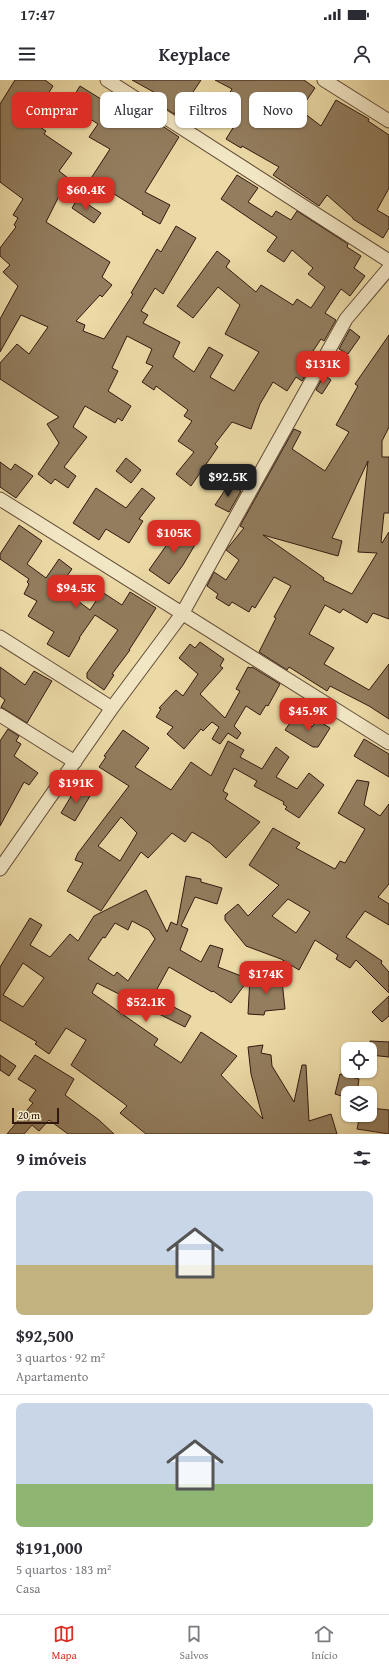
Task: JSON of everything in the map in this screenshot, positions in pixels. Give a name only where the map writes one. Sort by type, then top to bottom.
[{"type":"street","points":[[107,80],[389,261]]},
{"type":"street","points":[[324,80],[389,121]]},
{"type":"street","points":[[0,869],[112,708],[182,614],[346,320],[389,268]]},
{"type":"street","points":[[0,499],[389,743]]},
{"type":"street","points":[[0,637],[112,708]]},
{"type":"street","points":[[0,715],[75,762]]},
{"type":"building","points":[[15,80],[45,80],[53,86],[49,92],[12,92],[12,128],[42,128],[46,131],[44,134],[72,153],[59,171],[68,178],[46,222],[110,262],[102,277],[112,285],[102,297],[100,295],[76,321],[85,325],[83,331],[104,339],[133,294],[131,293],[157,249],[161,252],[176,226],[196,238],[163,294],[155,288],[141,311],[148,315],[143,323],[180,342],[173,357],[194,372],[209,347],[223,355],[210,377],[234,391],[259,352],[225,334],[240,305],[218,287],[193,318],[177,306],[217,251],[230,261],[226,267],[256,292],[261,285],[293,305],[297,299],[311,308],[325,287],[308,274],[313,268],[292,250],[284,262],[267,251],[277,237],[221,199],[237,175],[258,188],[248,202],[272,217],[276,211],[291,220],[297,211],[348,244],[347,247],[361,256],[354,268],[365,276],[350,296],[341,289],[325,313],[336,320],[324,341],[321,339],[305,363],[311,366],[302,381],[296,377],[287,391],[273,382],[260,404],[251,429],[232,422],[215,444],[218,447],[191,486],[176,474],[194,452],[178,441],[192,421],[184,416],[188,410],[156,386],[154,390],[142,382],[153,366],[146,363],[152,349],[127,336],[112,368],[118,371],[108,391],[131,406],[122,421],[118,418],[115,423],[85,406],[73,427],[87,437],[64,467],[76,476],[68,488],[55,479],[51,484],[38,474],[59,443],[47,424],[59,417],[0,379],[0,363],[17,344],[29,354],[48,327],[21,315],[0,352],[0,319],[18,286],[3,272],[10,265],[0,256],[0,248],[16,227],[14,225],[18,218],[13,215],[23,199],[0,182],[0,104]]},
{"type":"building","points":[[132,80],[201,80],[193,92],[175,92],[174,114],[167,109],[167,92],[154,92]]},
{"type":"building","points":[[215,80],[304,80],[315,88],[307,100],[307,92],[249,92],[249,128],[307,128],[307,115],[321,126],[336,100],[369,119],[368,121],[389,135],[389,188],[377,210],[389,217],[389,228],[383,238],[353,219],[327,195],[319,206],[273,175],[279,167],[242,146],[241,148],[226,139],[233,128],[241,128],[241,92],[230,92],[232,89]]},
{"type":"building","points":[[80,86],[90,92],[76,92]]},
{"type":"building","points":[[92,93],[100,98],[100,128],[166,128],[179,137],[145,192],[170,205],[160,224],[142,214],[143,212],[114,194],[111,199],[86,186],[110,149],[89,137],[98,124],[92,120]]},
{"type":"building","points":[[78,198],[101,213],[94,223],[72,208]]},
{"type":"building","points":[[350,329],[360,337],[348,354],[339,349]]},
{"type":"building","points":[[389,335],[389,427],[382,441],[382,457],[389,457],[389,513],[384,513],[381,542],[382,543],[389,532],[389,619],[373,613],[367,623],[343,609],[340,613],[325,605],[309,634],[334,648],[324,664],[369,690],[389,664],[389,719],[369,706],[330,686],[327,691],[289,667],[287,670],[259,652],[276,618],[274,617],[291,586],[274,577],[255,608],[252,606],[249,612],[232,602],[229,606],[216,598],[218,594],[207,586],[214,572],[226,580],[239,560],[226,550],[244,528],[240,526],[294,429],[301,432],[292,449],[325,471],[349,432],[336,425],[358,386],[355,384]],"holes":[[[368,461],[358,552],[377,553],[352,594],[323,580],[324,578],[263,535],[338,556],[342,541],[332,538]]]},
{"type":"building","points":[[324,375],[331,380],[322,394],[316,390]]},
{"type":"building","points":[[126,458],[141,470],[131,483],[116,471]]},
{"type":"building","points":[[0,462],[11,470],[15,464],[33,476],[16,498],[0,487]]},
{"type":"building","points":[[229,484],[241,491],[229,512],[215,505]]},
{"type":"building","points":[[96,488],[126,508],[142,488],[155,498],[139,519],[143,521],[129,543],[106,529],[99,540],[73,523]]},
{"type":"building","points":[[175,524],[199,538],[183,565],[169,584],[149,570],[173,536],[169,534]]},
{"type":"building","points":[[19,525],[42,541],[27,564],[46,578],[59,559],[72,569],[59,587],[90,610],[102,592],[122,605],[130,592],[156,608],[130,650],[112,674],[114,675],[104,690],[87,678],[87,673],[118,630],[95,615],[79,638],[69,657],[47,644],[54,632],[28,616],[37,601],[24,594],[29,584],[27,582],[29,579],[0,559],[0,554]]},
{"type":"building","points":[[200,642],[224,659],[220,666],[223,668],[200,694],[225,718],[240,691],[236,689],[248,667],[252,667],[280,684],[268,706],[266,705],[260,715],[246,706],[234,726],[241,733],[237,739],[228,733],[220,744],[212,739],[219,727],[212,722],[203,731],[201,729],[184,749],[167,734],[173,727],[156,717],[161,709],[159,708],[176,690],[183,696],[198,674],[179,658],[190,644],[195,648]]},
{"type":"building","points":[[0,667],[25,685],[34,671],[52,681],[27,723],[1,707],[5,700],[0,696]]},
{"type":"building","points":[[295,716],[312,727],[317,720],[330,728],[318,747],[313,747],[285,730]]},
{"type":"building","points":[[8,729],[19,736],[16,741],[21,744],[14,756],[38,773],[29,785],[24,782],[0,826],[0,741]]},
{"type":"building","points":[[123,730],[149,748],[135,767],[171,790],[191,762],[211,776],[228,741],[244,750],[240,757],[262,769],[276,747],[289,757],[276,777],[297,789],[309,773],[324,785],[299,818],[285,809],[287,807],[283,804],[284,802],[254,786],[257,781],[234,768],[223,791],[228,794],[225,799],[260,822],[226,858],[210,843],[192,832],[185,842],[172,833],[148,858],[141,852],[101,911],[67,891],[83,863],[75,860],[78,853],[129,786],[99,767],[106,757],[104,756]],"holes":[[[121,817],[137,833],[120,861],[98,846]]]},
{"type":"building","points":[[364,739],[389,754],[389,777],[354,756]]},
{"type":"building","points":[[357,780],[369,782],[364,805],[380,816],[389,804],[389,884],[378,897],[389,904],[389,925],[365,911],[346,937],[382,961],[381,963],[389,972],[389,993],[356,960],[350,968],[336,959],[338,955],[315,940],[299,970],[281,959],[246,946],[225,920],[225,915],[238,904],[248,916],[279,885],[249,865],[273,828],[300,843],[296,848],[335,869],[340,861],[345,863],[365,829],[338,813]],"holes":[[[288,899],[310,912],[296,933],[272,916]]]},
{"type":"building","points":[[76,788],[90,796],[75,821],[61,813]]},
{"type":"building","points":[[186,876],[201,879],[201,882],[222,888],[217,904],[195,897],[181,926],[188,929],[180,950],[201,962],[210,945],[223,949],[218,967],[249,979],[231,1003],[213,991],[212,992],[169,967],[157,989],[172,1000],[168,1004],[191,1016],[185,1027],[97,983],[92,993],[158,1039],[154,1045],[181,1063],[201,1032],[237,1056],[221,1075],[263,1119],[251,1074],[248,1047],[263,1045],[261,1053],[271,1055],[272,1066],[294,1102],[302,1065],[306,1065],[309,1121],[331,1114],[337,1134],[146,1134],[120,1113],[127,1106],[71,1065],[86,1040],[66,1028],[49,1054],[35,1044],[37,1042],[0,1020],[0,967],[30,918],[42,925],[30,945],[50,957],[70,934],[78,941],[94,916],[146,890],[167,932],[171,922],[177,925]],"holes":[[[132,921],[149,930],[155,939],[128,981],[117,972],[114,976],[88,959],[103,937],[105,938],[115,923],[128,930]],[[23,963],[44,978],[23,1007],[3,995]]]},
{"type":"building","points":[[280,962],[285,1009],[265,1011],[264,1015],[248,1014],[250,977],[272,984]]},
{"type":"building","points":[[389,996],[389,1016],[382,1022],[372,1012]]},
{"type":"building","points":[[370,1041],[389,1042],[389,1057],[377,1056],[377,1042]]},
{"type":"building","points":[[0,1055],[16,1066],[9,1076],[0,1070]]},
{"type":"building","points":[[35,1055],[74,1079],[65,1095],[99,1120],[114,1134],[68,1134],[49,1120],[39,1131],[32,1125],[24,1134],[7,1134],[33,1103],[29,1100],[36,1090],[18,1079]]},
{"type":"building","points":[[340,1074],[341,1078],[359,1079],[358,1086],[341,1086],[341,1096],[335,1094]]},
{"type":"building","points":[[377,1109],[389,1110],[389,1134],[357,1129],[358,1122],[377,1122]]}]
